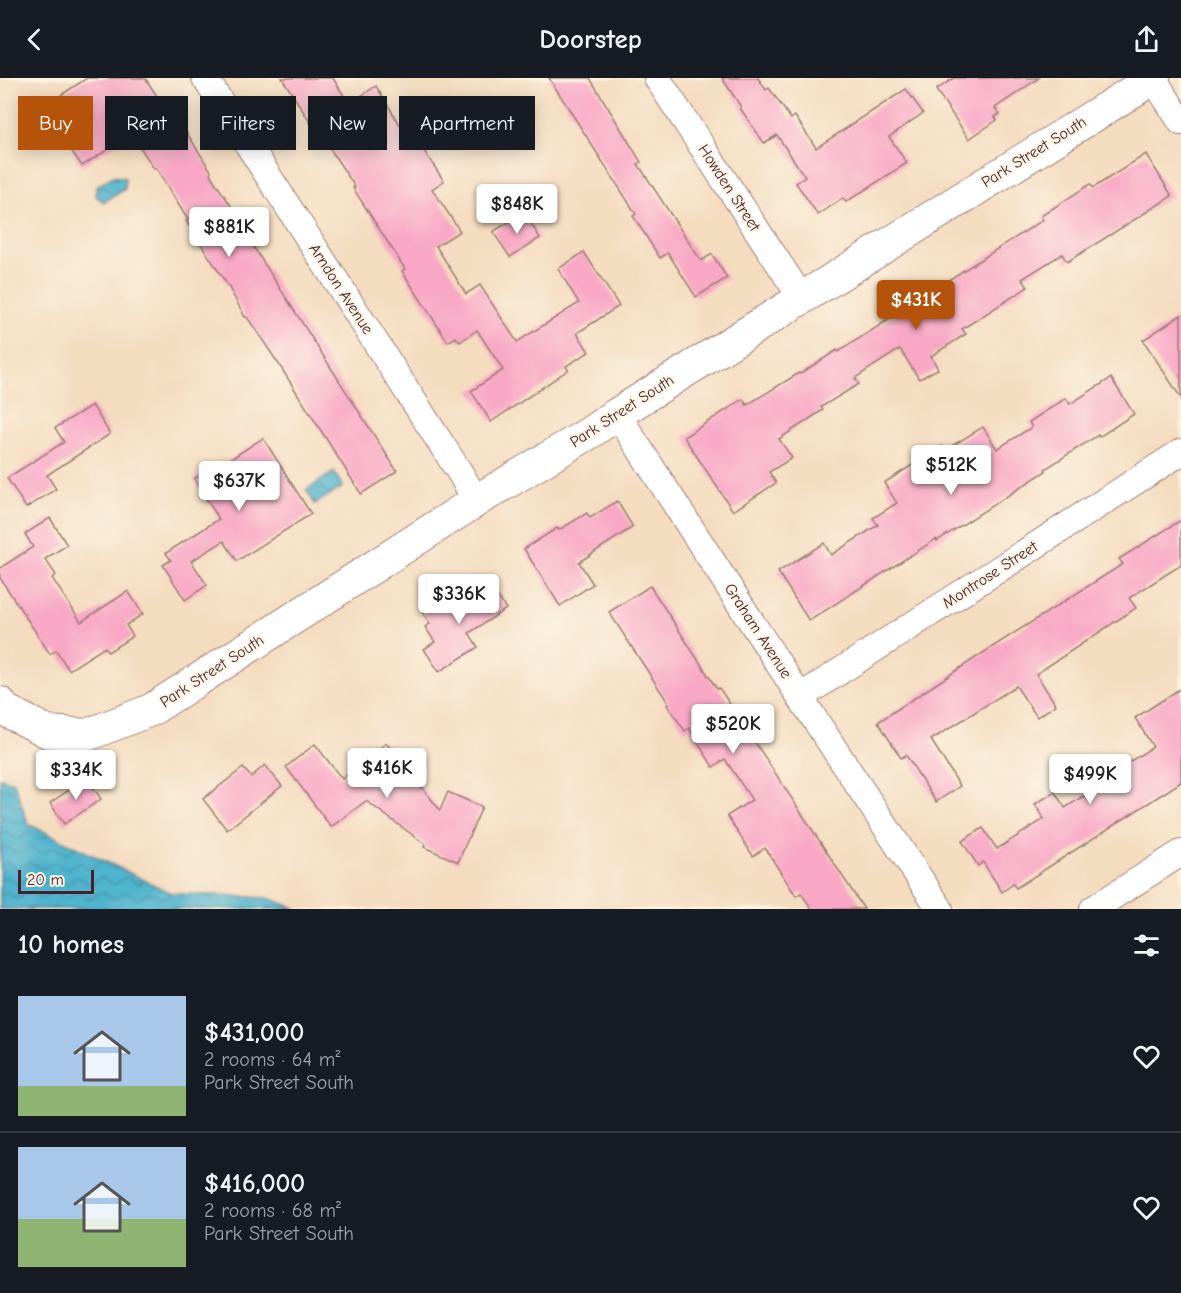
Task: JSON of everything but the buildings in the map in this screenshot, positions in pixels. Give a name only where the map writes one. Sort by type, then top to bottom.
[{"type":"street","name":"Arndon Avenue","points":[[205,78],[456,466],[476,501]]},
{"type":"street","name":"Howden Street","points":[[657,78],[801,297]]},
{"type":"street","name":"Park Street South","points":[[0,703],[5,711],[48,732],[87,735],[151,710],[476,501],[591,432],[801,297],[1153,78]]},
{"type":"street","points":[[1153,78],[1181,122]]},
{"type":"street","name":"Graham Avenue","points":[[617,414],[939,909]]},
{"type":"street","name":"Montrose Street","points":[[800,697],[1181,452]]},
{"type":"street","points":[[1094,909],[1181,853]]},
{"type":"water","points":[[113,176],[125,178],[125,189],[104,202],[96,196],[96,187]]},
{"type":"water","points":[[334,472],[343,487],[315,504],[306,490]]},
{"type":"water","points":[[0,778],[14,782],[28,824],[171,893],[268,898],[297,909],[0,909]]}]
